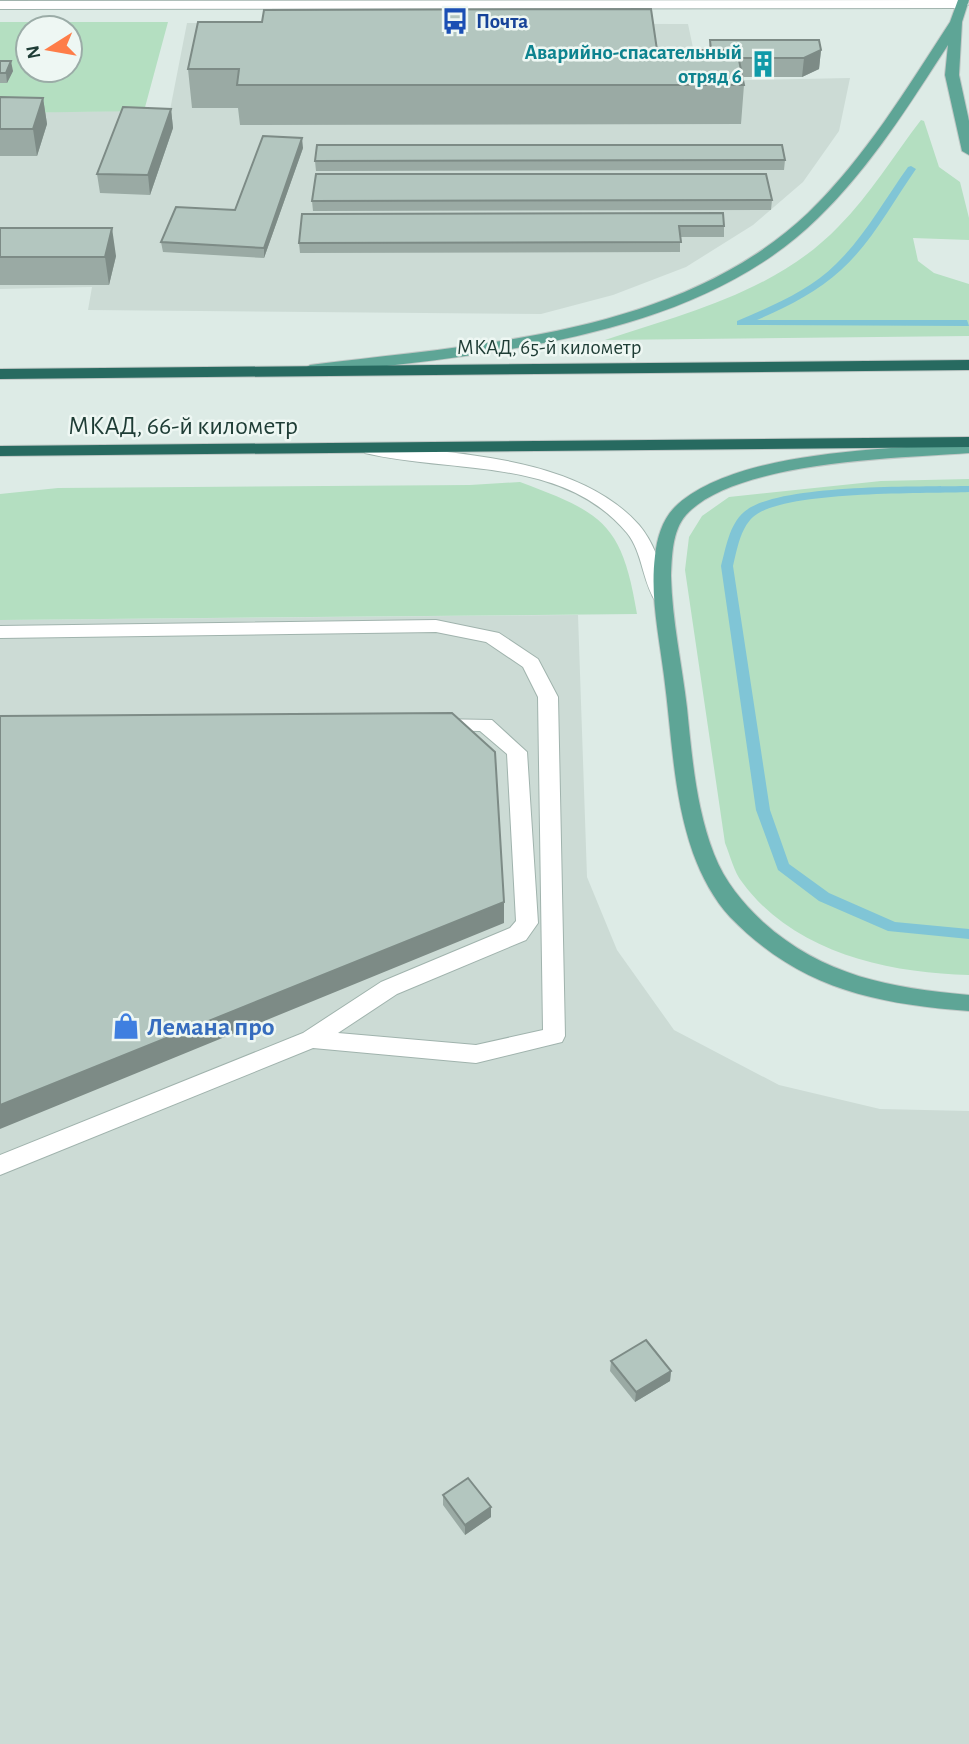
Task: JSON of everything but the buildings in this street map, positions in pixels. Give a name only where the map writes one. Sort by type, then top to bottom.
[{"type":"highway","name":"МКАД, 65-й километр","points":[[130,373],[969,365]]},
{"type":"highway","name":"МКАД, 66-й километр","points":[[0,374],[130,373]]},
{"type":"highway","points":[[366,448],[969,442]]},
{"type":"highway","name":"МКАД, 66-й километр","points":[[0,451],[366,448]]},
{"type":"main road","points":[[297,372],[575,330],[690,294],[747,266],[786,239],[821,206],[864,157],[956,22],[965,3]]},
{"type":"main road","points":[[956,22],[952,75],[969,151]]},
{"type":"main road","points":[[915,84],[933,76],[968,76]]},
{"type":"main road","points":[[969,448],[779,469],[720,485],[684,506],[669,529],[663,560],[663,600],[697,829],[710,866],[732,905],[768,939],[809,970],[857,987],[914,999],[969,1003]]},
{"type":"street","points":[[0,5],[5,0]]},
{"type":"street","points":[[0,5],[215,10],[596,0],[867,0],[965,3]]},
{"type":"street","points":[[366,448],[518,470],[570,483],[607,503],[633,529],[650,562],[663,600]]},
{"type":"street","points":[[0,632],[436,626],[492,638],[531,663],[548,697],[554,1036],[477,1054],[311,1039]]},
{"type":"street","points":[[0,1165],[116,1121],[311,1039],[389,988],[518,934],[527,923],[517,752],[485,724],[416,725]]},
{"type":"shaded area","points":[[187,23],[688,24],[700,81],[850,78],[839,131],[803,182],[753,225],[686,267],[613,295],[541,314],[88,310],[92,287],[0,289],[0,113],[170,110]]},
{"type":"shaded area","points":[[578,615],[587,877],[617,950],[674,1030],[779,1085],[880,1109],[969,1111],[969,1744],[0,1744],[0,620]]},
{"type":"green space","points":[[0,22],[14,22],[14,84],[84,84],[84,22],[168,22],[144,111],[0,113],[0,83],[7,83],[0,71]]},
{"type":"green space","points":[[921,120],[924,121],[939,167],[960,182],[969,218],[969,240],[913,238],[918,261],[934,273],[969,284],[969,336],[605,340],[730,297],[788,267],[815,248],[850,214]]},
{"type":"green space","points":[[969,479],[969,975],[906,969],[844,954],[787,926],[763,906],[742,882],[725,843],[685,570],[689,537],[702,516],[729,497],[881,481]]},
{"type":"green space","points":[[520,482],[571,503],[590,513],[604,526],[615,540],[624,559],[637,614],[0,620],[0,494],[58,488],[470,485]]},
{"type":"waterway","points":[[911,169],[867,234],[828,277],[800,295],[741,323],[967,323]]},
{"type":"waterway","points":[[969,489],[827,494],[774,503],[755,510],[743,520],[727,566],[763,810],[783,867],[824,897],[893,927],[969,934]]},
{"type":"place","name":"Почта","points":[[455,21]]},
{"type":"place","name":"Аварийно-спасательный отряд 6","points":[[763,64]]},
{"type":"place","name":"Лемана про","points":[[126,1026]]}]
